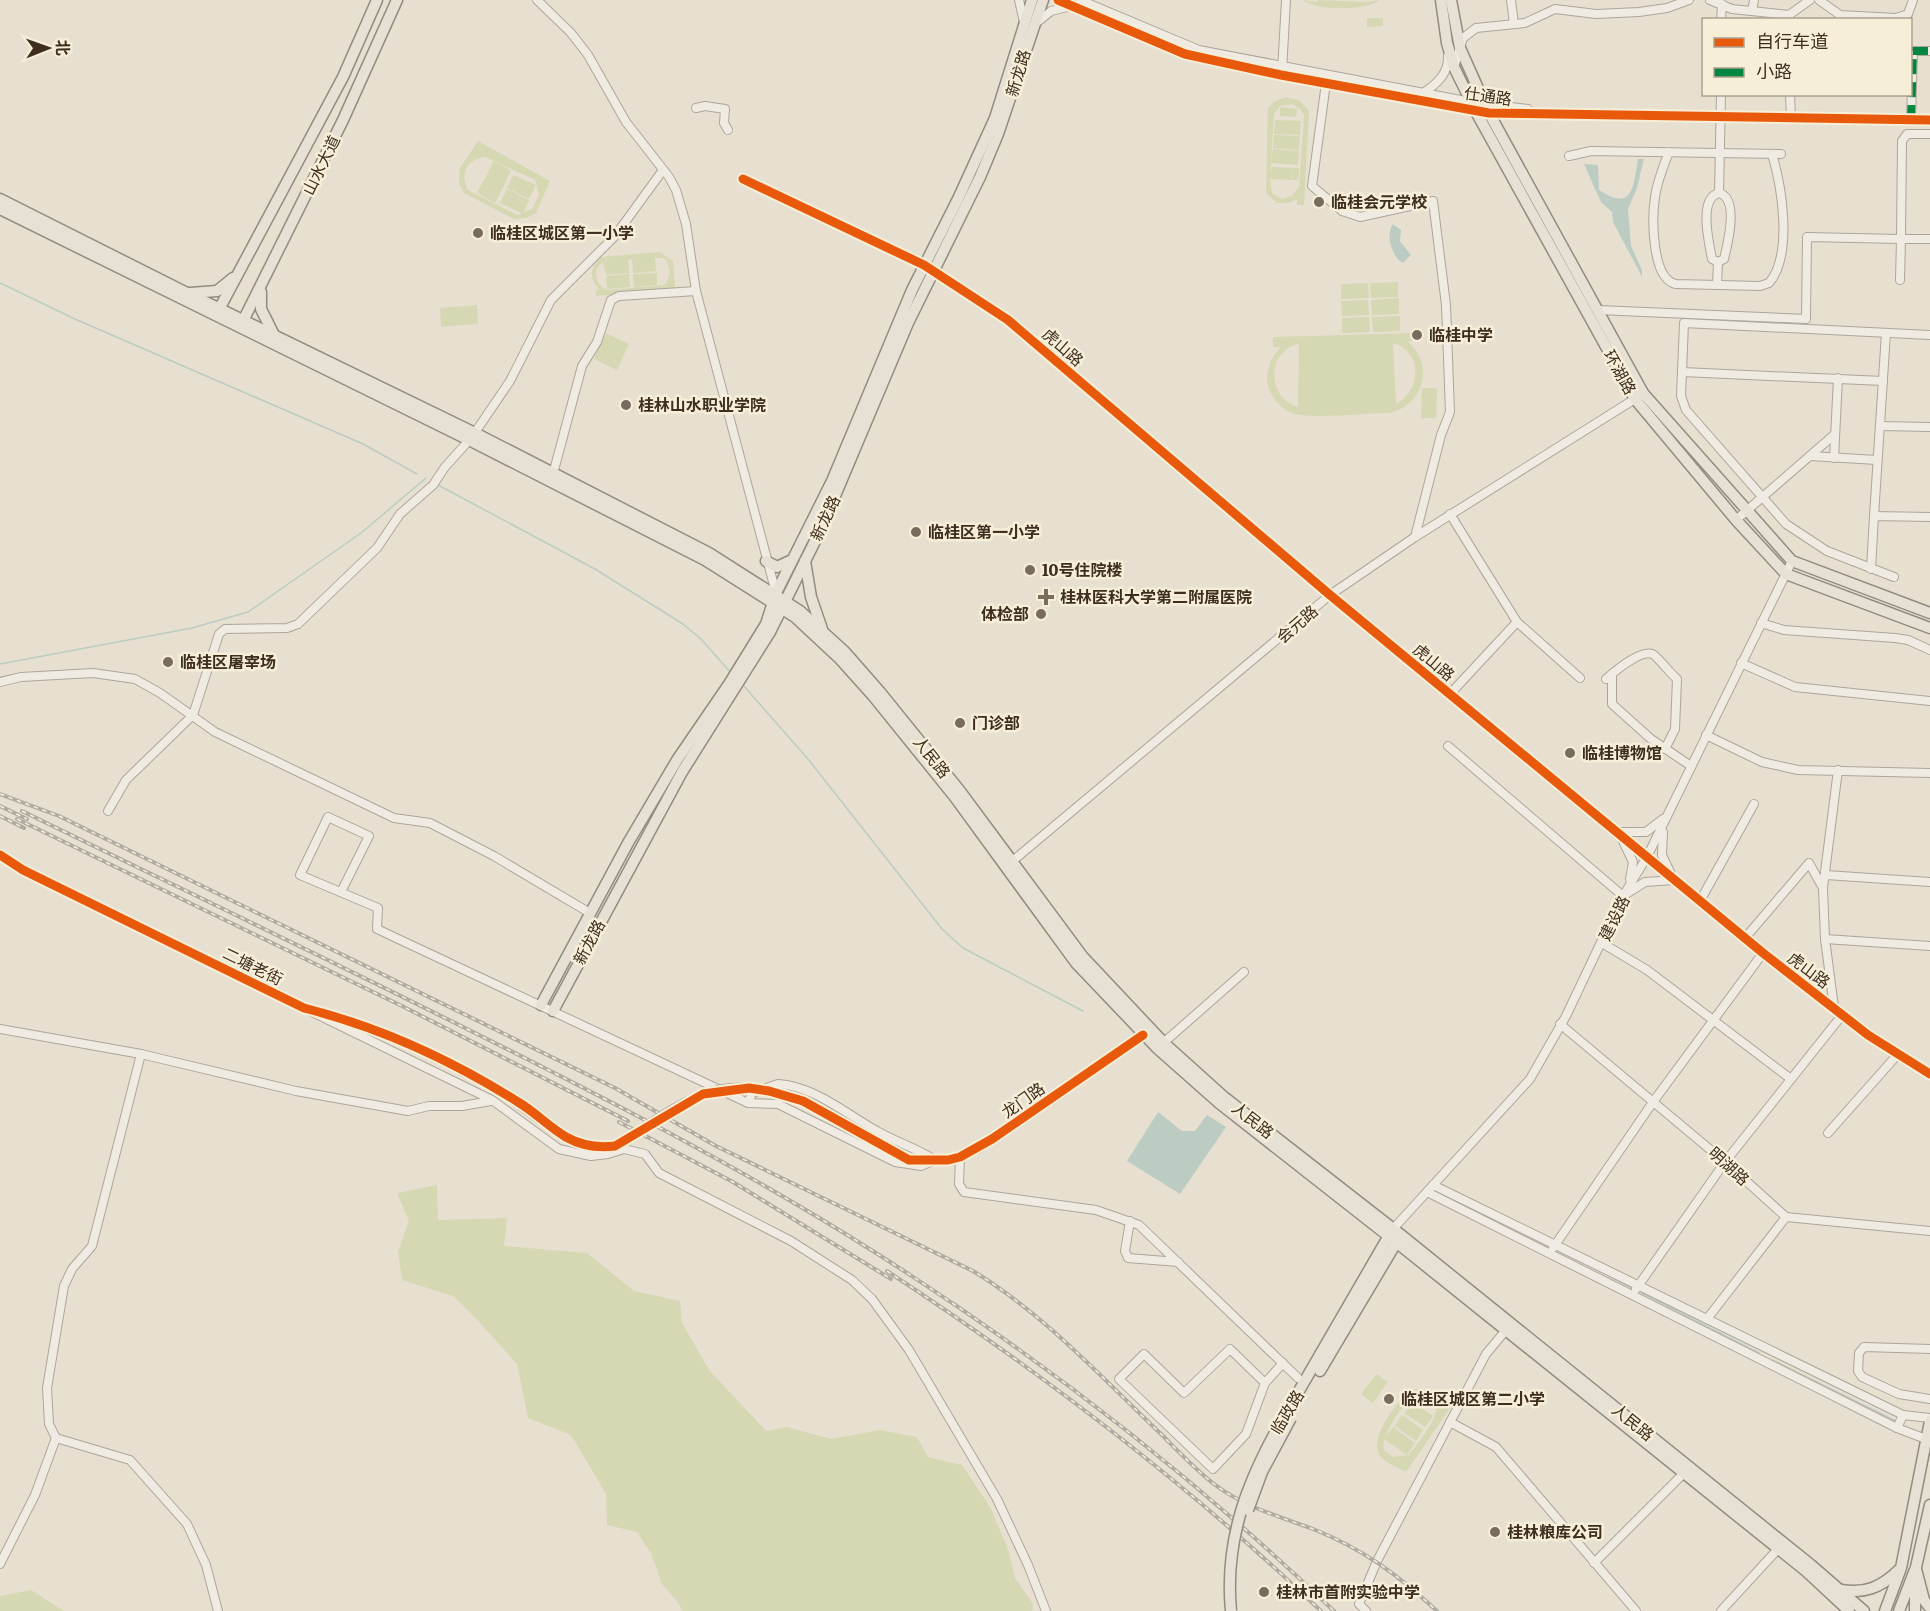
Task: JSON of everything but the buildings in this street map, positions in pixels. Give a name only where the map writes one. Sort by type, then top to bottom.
[{"type":"main road","name":"山水大道","points":[[218,312],[343,77],[377,0]]},
{"type":"main road","name":"山水大道","points":[[242,324],[397,0]]},
{"type":"main road","name":"新龙路","points":[[1029,24],[1032,0]]},
{"type":"main road","name":"新龙路","points":[[779,601],[792,560],[832,481],[929,268],[995,118],[1029,24],[1043,0]]},
{"type":"main road","name":"环湖路","points":[[1441,0],[1447,43],[1454,67],[1473,106],[1639,396],[1736,520],[1786,574],[1930,628]]},
{"type":"main road","name":"环湖路","points":[[1451,0],[1460,48],[1488,109],[1598,310],[1639,396],[1748,510],[1792,561],[1930,613]]},
{"type":"main road","points":[[0,199],[187,293],[218,312]]},
{"type":"main road","points":[[0,209],[553,474],[709,553],[779,601]]},
{"type":"main road","name":"新龙路","points":[[553,1011],[682,772],[751,657],[779,601],[805,561],[842,483],[929,268]]},
{"type":"main road","points":[[187,293],[217,291],[238,274]]},
{"type":"main road","points":[[262,286],[261,309],[275,336]]},
{"type":"main road","points":[[242,324],[275,336],[472,436],[779,601]]},
{"type":"main road","points":[[766,561],[777,567],[792,560]]},
{"type":"main road","points":[[805,561],[811,597],[823,632]]},
{"type":"main road","name":"人民路","points":[[779,601],[823,632],[845,652],[896,711],[1009,865],[1076,963],[1143,1035],[1161,1046]]},
{"type":"main road","name":"人民路","points":[[779,601],[839,658],[874,697],[1083,957],[1161,1046],[1219,1103],[1395,1236],[1808,1568]]},
{"type":"main road","name":"新龙路","points":[[541,1005],[590,913],[677,760],[732,687]]},
{"type":"main road","name":"人民路","points":[[1395,1236],[1506,1330],[1778,1549],[1808,1568]]},
{"type":"main road","name":"临政路","points":[[1231,1611],[1229,1581],[1248,1483],[1368,1275],[1395,1236]]},
{"type":"main road","name":"临政路","points":[[1237,1611],[1239,1554],[1251,1499],[1288,1416]]},
{"type":"main road","points":[[1885,1611],[1901,1568],[1930,1419]]},
{"type":"main road","points":[[1899,1611],[1926,1534],[1930,1505]]},
{"type":"main road","points":[[1916,1567],[1924,1600],[1930,1608]]},
{"type":"main road","points":[[1916,1567],[1916,1611]]},
{"type":"main road","points":[[1808,1568],[1837,1593],[1864,1611]]},
{"type":"main road","points":[[1837,1593],[1873,1589],[1901,1568]]},
{"type":"main road","points":[[1836,1611],[1837,1593]]},
{"type":"main road","points":[[1837,1593],[1850,1611]]},
{"type":"street","points":[[537,0],[571,33],[588,55],[626,122],[676,190],[686,224],[696,291],[766,561],[779,601]]},
{"type":"street","points":[[1019,0],[1029,24],[1051,11],[1071,6]]},
{"type":"street","name":"仕通路","points":[[1058,0],[1185,54],[1423,93],[1473,106]]},
{"type":"street","name":"仕通路","points":[[1080,0],[1199,50],[1326,83],[1488,109],[1930,118]]},
{"type":"street","points":[[1282,71],[1286,0]]},
{"type":"street","points":[[1512,0],[1514,24]]},
{"type":"street","points":[[1454,67],[1463,38],[1476,28],[1525,23],[1554,4],[1596,14],[1666,8],[1689,0]]},
{"type":"street","points":[[1710,0],[1752,11],[1789,17],[1810,0]]},
{"type":"street","points":[[1752,11],[1754,0]]},
{"type":"street","points":[[1819,0],[1840,15],[1896,18],[1908,14],[1913,0]]},
{"type":"street","points":[[1721,18],[1722,4]]},
{"type":"street","points":[[1423,93],[1444,75],[1449,65],[1447,43]]},
{"type":"street","points":[[1912,84],[1913,51],[1930,51]]},
{"type":"street","points":[[1326,83],[1312,186],[1342,211],[1360,217],[1433,201],[1446,305],[1450,412],[1441,435],[1415,537]]},
{"type":"street","points":[[1719,193],[1721,96]]},
{"type":"street","points":[[1790,96],[1791,116]]},
{"type":"street","points":[[1911,118],[1912,96]]},
{"type":"street","points":[[696,108],[705,106],[725,109],[724,123],[728,130]]},
{"type":"street","points":[[1900,280],[1902,141],[1907,134],[1930,134]]},
{"type":"street","points":[[1569,156],[1591,151],[1669,152],[1776,154],[1784,221],[1781,249],[1770,282],[1764,285],[1717,285],[1671,283],[1665,278],[1659,266],[1654,228],[1654,204],[1669,152]]},
{"type":"street","points":[[108,811],[126,780],[194,715],[219,634],[225,629],[287,628],[304,620],[377,548],[398,517],[433,485],[445,467],[472,436],[510,381],[551,300],[615,236],[663,170]]},
{"type":"street","name":"虎山路","points":[[743,179],[929,268],[1008,320],[1330,595],[1763,953],[1898,1054],[1927,1071],[1930,1078]]},
{"type":"street","points":[[1719,193],[1729,201],[1730,220],[1724,259],[1718,262],[1712,259],[1707,220],[1709,201],[1713,195],[1719,193]]},
{"type":"street","points":[[1598,310],[1806,319],[1808,237],[1930,239]]},
{"type":"street","points":[[1717,285],[1718,262]]},
{"type":"street","points":[[553,474],[582,366],[597,342],[611,300],[619,296],[696,291]]},
{"type":"street","points":[[1894,577],[1871,569],[1806,538],[1786,525],[1686,410],[1681,396],[1684,324],[1930,335]]},
{"type":"street","points":[[1871,569],[1886,333]]},
{"type":"street","points":[[1682,372],[1883,381]]},
{"type":"street","points":[[1834,458],[1838,378]]},
{"type":"street","name":"会元路","points":[[1009,865],[1330,595],[1450,514],[1639,396]]},
{"type":"street","points":[[1880,426],[1930,427]]},
{"type":"street","points":[[1736,520],[1835,435]]},
{"type":"street","points":[[1810,456],[1877,460]]},
{"type":"street","points":[[1450,514],[1517,622],[1580,678]]},
{"type":"street","points":[[1874,516],[1930,518]]},
{"type":"street","name":"建设路","points":[[1395,1236],[1430,1189],[1530,1079],[1602,943],[1623,896],[1647,857],[1792,561]]},
{"type":"street","points":[[1450,694],[1517,622]]},
{"type":"street","points":[[1761,623],[1784,630],[1908,640],[1930,650]]},
{"type":"street","points":[[1665,749],[1675,729],[1677,679],[1648,653],[1640,655],[1609,677],[1612,704],[1665,749],[1691,766]]},
{"type":"street","points":[[1741,663],[1795,687],[1930,701]]},
{"type":"street","points":[[0,682],[21,677],[93,673],[126,677],[160,693],[215,732],[394,818],[430,823],[494,856],[590,913]]},
{"type":"street","points":[[1706,735],[1768,764],[1798,770],[1930,772]]},
{"type":"street","points":[[1448,746],[1623,896]]},
{"type":"street","points":[[1834,1007],[1825,939],[1823,888],[1838,770]]},
{"type":"street","points":[[1700,901],[1754,804]]},
{"type":"street","points":[[1617,832],[1627,834],[1646,831],[1657,826],[1668,814]]},
{"type":"street","points":[[1623,896],[1645,882],[1675,880],[1662,855],[1661,839],[1668,814]]},
{"type":"street","points":[[341,892],[369,836],[328,816],[300,875],[378,908],[377,929],[748,1103],[778,1104],[895,1162],[921,1166],[935,1160]]},
{"type":"street","points":[[1617,832],[1630,850],[1633,862],[1623,896]]},
{"type":"street","name":"二塘老街","points":[[0,855],[22,870],[304,1008],[346,1019],[390,1037],[498,1090],[566,1137],[598,1148],[615,1146],[703,1094],[731,1089],[769,1090],[803,1101],[909,1160]]},
{"type":"street","points":[[1745,938],[1809,863],[1823,888]]},
{"type":"street","points":[[1826,875],[1930,882]]},
{"type":"street","points":[[1825,939],[1930,946]]},
{"type":"street","points":[[1602,943],[1647,970],[1791,1079]]},
{"type":"street","points":[[1550,1253],[1653,1102],[1763,953]]},
{"type":"street","points":[[1161,1046],[1244,972]]},
{"type":"street","points":[[304,1008],[492,1100],[559,1149],[591,1156],[624,1149],[645,1154],[659,1173],[791,1241],[852,1280],[872,1299],[909,1350],[997,1498],[1046,1611]]},
{"type":"street","points":[[1633,1294],[1725,1162],[1843,1014]]},
{"type":"street","name":"明湖路","points":[[1560,1024],[1725,1162],[1786,1217]]},
{"type":"street","points":[[0,1029],[141,1054],[296,1091],[408,1111],[429,1106],[462,1106],[492,1100]]},
{"type":"street","name":"龙门路","points":[[909,1160],[960,1157],[992,1139],[1143,1035]]},
{"type":"street","points":[[0,1564],[35,1495],[56,1438],[50,1424],[47,1388],[64,1286],[72,1269],[92,1246],[141,1054]]},
{"type":"street","points":[[1828,1133],[1898,1054]]},
{"type":"street","points":[[748,1103],[752,1093],[778,1084],[793,1085],[935,1160]]},
{"type":"street","points":[[960,1157],[959,1184],[964,1192],[1074,1206],[1140,1225],[1298,1378]]},
{"type":"street","points":[[1430,1189],[1555,1244],[1770,1352],[1903,1415],[1930,1419]]},
{"type":"street","points":[[1430,1189],[1550,1253],[1764,1361],[1897,1428],[1926,1439]]},
{"type":"street","points":[[1707,1319],[1786,1217],[1930,1231]]},
{"type":"street","points":[[1130,1221],[1125,1251],[1128,1258],[1178,1262]]},
{"type":"street","points":[[1366,1611],[1359,1604],[1377,1561],[1486,1354],[1506,1330]]},
{"type":"street","points":[[1930,1349],[1862,1348],[1858,1368],[1862,1377],[1899,1394],[1930,1399]]},
{"type":"street","points":[[1265,1383],[1230,1349],[1184,1393],[1144,1354],[1119,1379],[1213,1469],[1246,1434],[1265,1383],[1283,1363]]},
{"type":"street","points":[[1764,1361],[1770,1352]]},
{"type":"street","points":[[1897,1428],[1903,1415]]},
{"type":"street","points":[[1450,1422],[1496,1448],[1636,1611]]},
{"type":"street","points":[[56,1438],[130,1460],[187,1524],[206,1565],[219,1611]]},
{"type":"street","points":[[1594,1563],[1684,1473]]},
{"type":"street","points":[[1721,1611],[1778,1549]]},
{"type":"green space","points":[[1303,0],[1366,2],[1379,0],[1373,4],[1353,8],[1329,8],[1309,4]]},
{"type":"green space","points":[[1367,18],[1383,18],[1383,26],[1367,27]]},
{"type":"green space","points":[[1286,97],[1299,100],[1309,111],[1304,205],[1297,205],[1297,199],[1289,203],[1277,203],[1266,193],[1268,108],[1274,102]],"holes":[[[1292,104],[1304,115],[1299,187],[1292,196],[1282,199],[1272,193],[1270,179],[1291,180],[1292,169],[1292,180],[1298,180],[1299,168],[1272,167],[1271,173],[1271,163],[1298,165],[1299,151],[1273,149],[1271,159],[1274,114],[1280,106]]]},
{"type":"green space","points":[[1280,107],[1297,109],[1296,117],[1280,116]]},
{"type":"green space","points":[[1275,120],[1301,121],[1300,135],[1274,134]]},
{"type":"green space","points":[[1274,135],[1300,136],[1299,150],[1273,148]]},
{"type":"green space","points":[[478,141],[550,181],[536,213],[526,218],[514,219],[464,193],[459,183],[460,168]],"holes":[[[485,157],[535,180],[539,195],[532,209],[517,215],[468,190],[464,178],[469,164]]]},
{"type":"green space","points":[[494,161],[511,171],[495,203],[477,193]]},
{"type":"green space","points":[[513,175],[536,185],[529,199],[507,188]]},
{"type":"green space","points":[[507,189],[529,200],[523,214],[500,203]]},
{"type":"green space","points":[[660,252],[673,261],[675,289],[596,296],[596,290],[600,289],[592,278],[592,273],[601,257]],"holes":[[[655,258],[664,258],[670,272],[664,285],[607,290],[596,277],[597,269],[603,262],[606,275],[629,273],[628,260],[632,259],[633,273],[656,271]]]},
{"type":"green space","points":[[657,273],[657,285],[634,287],[633,274]]},
{"type":"green space","points":[[629,274],[630,287],[607,289],[606,276]]},
{"type":"green space","points":[[1398,282],[1398,297],[1371,298],[1370,283]]},
{"type":"green space","points":[[1368,283],[1369,298],[1341,299],[1341,284]]},
{"type":"green space","points":[[1399,298],[1399,314],[1372,315],[1371,300]]},
{"type":"green space","points":[[1368,300],[1369,315],[1342,316],[1341,301]]},
{"type":"green space","points":[[477,305],[478,324],[441,327],[440,308]]},
{"type":"green space","points":[[1400,316],[1400,331],[1373,332],[1372,317]]},
{"type":"green space","points":[[1369,317],[1370,332],[1342,333],[1342,318]]},
{"type":"green space","points":[[606,333],[629,344],[617,370],[594,359]]},
{"type":"green space","points":[[1415,333],[1415,341],[1407,341],[1416,351],[1421,362],[1422,384],[1410,403],[1388,413],[1328,416],[1295,414],[1276,401],[1268,386],[1269,366],[1281,347],[1273,347],[1273,337]],"holes":[[[1393,343],[1410,354],[1416,372],[1411,390],[1396,404]],[[1299,345],[1298,407],[1288,402],[1280,394],[1274,375],[1280,356]]]},
{"type":"green space","points":[[1422,388],[1437,388],[1436,418],[1421,418]]},
{"type":"green space","points":[[437,1185],[438,1220],[507,1218],[504,1246],[587,1253],[634,1291],[680,1301],[682,1323],[709,1370],[766,1431],[787,1427],[831,1439],[880,1430],[917,1437],[928,1457],[962,1465],[990,1507],[1007,1546],[1015,1578],[1033,1604],[1032,1611],[682,1611],[677,1601],[662,1584],[651,1553],[637,1532],[607,1525],[606,1494],[571,1435],[528,1418],[517,1364],[453,1296],[402,1280],[398,1251],[409,1221],[397,1193]]},
{"type":"green space","points":[[1377,1374],[1388,1382],[1373,1403],[1361,1394]]},
{"type":"green space","points":[[1419,1388],[1432,1391],[1443,1406],[1452,1394],[1457,1398],[1406,1472],[1384,1460],[1377,1446],[1389,1415],[1396,1405]],"holes":[[[1420,1394],[1431,1397],[1436,1404],[1436,1412],[1427,1431],[1409,1455],[1393,1457],[1384,1450],[1384,1444],[1395,1417],[1414,1396]]]},
{"type":"green space","points":[[1412,1402],[1433,1416],[1425,1427],[1404,1413]]},
{"type":"green space","points":[[1402,1415],[1423,1430],[1416,1441],[1395,1426]]},
{"type":"green space","points":[[1393,1427],[1415,1443],[1407,1455],[1384,1439]]},
{"type":"green space","points":[[31,1590],[64,1611],[0,1611],[0,1596]]},
{"type":"shaded area","points":[[1638,159],[1644,159],[1637,188],[1628,209],[1631,246],[1642,270],[1642,277],[1613,222],[1612,212],[1601,202],[1584,164],[1598,165],[1599,190],[1619,199],[1629,194],[1635,179]]},
{"type":"shaded area","points":[[1393,224],[1401,230],[1400,241],[1411,255],[1403,263],[1396,256],[1391,245],[1390,234]]},
{"type":"shaded area","points":[[1158,1112],[1182,1131],[1195,1131],[1207,1115],[1226,1127],[1180,1194],[1127,1161]]},
{"type":"waterway","points":[[0,283],[75,319],[363,444],[417,474]]},
{"type":"waterway","points":[[0,664],[192,628],[248,612],[361,533],[426,478]]},
{"type":"waterway","points":[[438,485],[595,569],[683,624],[701,639],[731,673]]},
{"type":"waterway","points":[[743,685],[808,759],[942,929],[963,948],[1083,1011]]},
{"type":"waterway","points":[[1604,1273],[1632,1288]]},
{"type":"waterway","points":[[1642,1293],[1759,1353]]},
{"type":"waterway","points":[[1772,1360],[1896,1421]]},
{"type":"railway","points":[[0,794],[59,816],[615,1088],[716,1146],[973,1271],[1048,1326],[1214,1484],[1249,1505],[1313,1529],[1364,1554],[1408,1585],[1437,1611]]},
{"type":"railway","points":[[0,806],[27,819]]},
{"type":"railway","points":[[22,811],[577,1085],[728,1165],[827,1223],[997,1334],[1114,1421],[1226,1513],[1334,1611]]},
{"type":"railway","points":[[0,816],[24,828]]},
{"type":"railway","points":[[17,819],[404,1007],[628,1121]]},
{"type":"railway","points":[[619,1122],[733,1182],[891,1279]]},
{"type":"railway","points":[[887,1271],[1001,1349],[1112,1431],[1219,1518],[1321,1611]]},
{"type":"marked path","points":[[1912,86],[1913,51],[1930,51]]},
{"type":"marked path","points":[[1911,120],[1912,96]]},
{"type":"cycle path","points":[[1058,0],[1185,54],[1281,75],[1489,113],[1930,120]]},
{"type":"cycle path","points":[[743,179],[924,265],[1008,320],[1330,595],[1763,953],[1868,1035],[1930,1074]]},
{"type":"cycle path","points":[[0,855],[23,870],[304,1008],[388,1035],[442,1059],[518,1102],[566,1137],[590,1146],[615,1146],[703,1094],[749,1088],[803,1101],[909,1160],[948,1160],[960,1157],[992,1139],[1143,1035]]},
{"type":"place","name":"临桂会元学校","points":[[1319,202]]},
{"type":"place","name":"临桂区城区第一小学","points":[[478,233]]},
{"type":"place","name":"临桂中学","points":[[1417,335]]},
{"type":"place","name":"桂林山水职业学院","points":[[626,405]]},
{"type":"place","name":"临桂区第一小学","points":[[916,532]]},
{"type":"place","name":"10号住院楼","points":[[1030,570]]},
{"type":"place","name":"桂林医科大学第二附属医院","points":[[1046,597]]},
{"type":"place","name":"体检部","points":[[1041,614]]},
{"type":"place","name":"临桂区屠宰场","points":[[168,662]]},
{"type":"place","name":"门诊部","points":[[960,723]]},
{"type":"place","name":"临桂博物馆","points":[[1570,753]]},
{"type":"place","name":"临桂区城区第二小学","points":[[1389,1399]]},
{"type":"place","name":"桂林粮库公司","points":[[1495,1532]]},
{"type":"place","name":"桂林市首附实验中学","points":[[1264,1592]]}]
